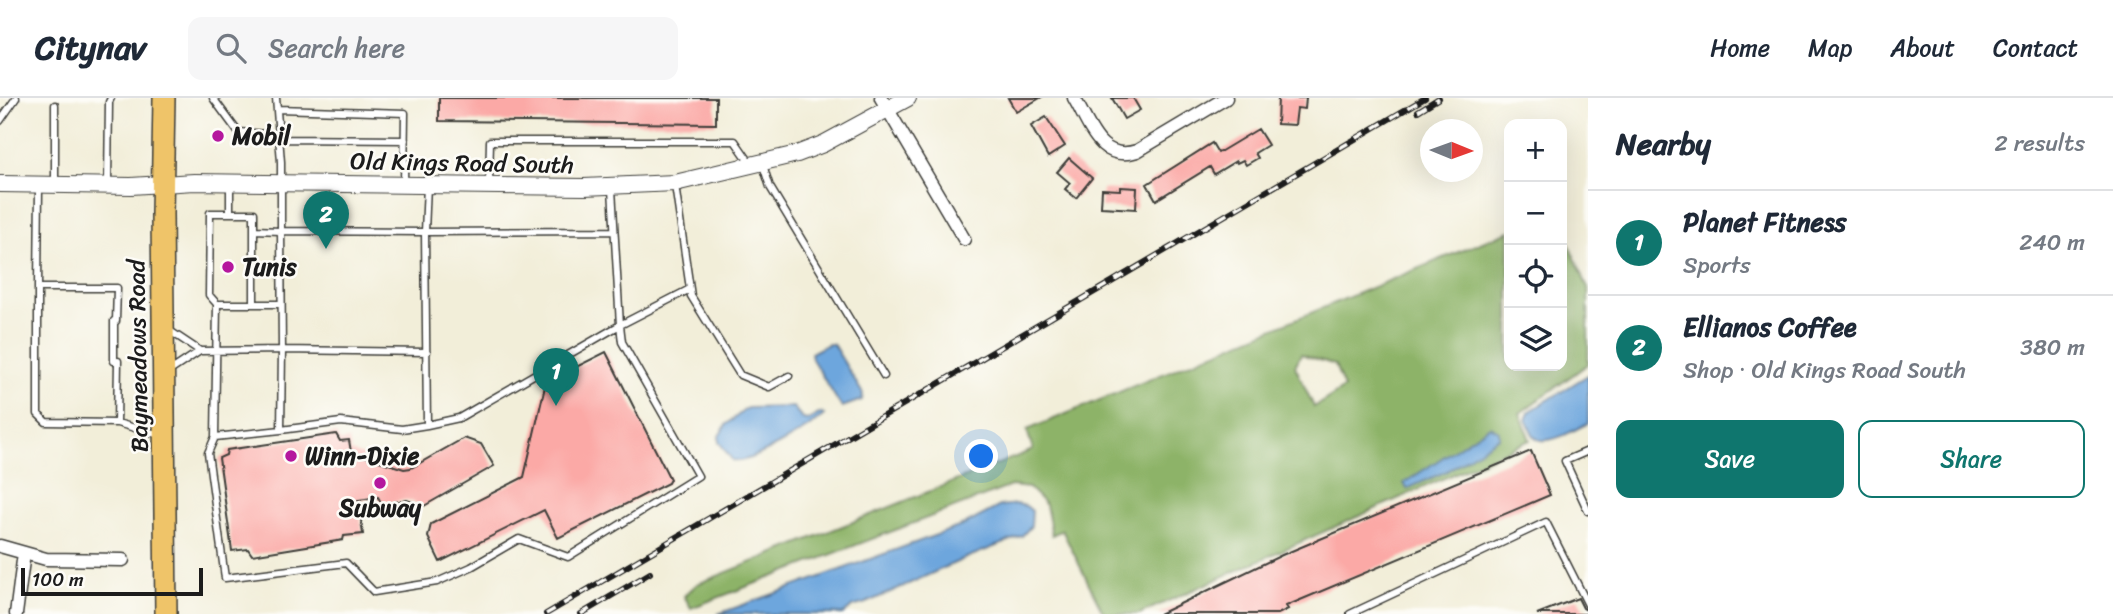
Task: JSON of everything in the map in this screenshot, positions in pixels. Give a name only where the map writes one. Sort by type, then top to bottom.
[{"type":"main road","name":"Baymeadows Road","points":[[164,98],[162,184],[166,614]]},
{"type":"street","name":"Old Kings Road South","points":[[0,184],[108,186],[230,182],[404,186],[612,186],[675,183],[757,164],[823,144],[885,104],[908,98]]},
{"type":"street","points":[[1074,98],[1103,147],[1113,154],[1126,155],[1226,98]]},
{"type":"street","points":[[885,104],[964,239]]},
{"type":"street","points":[[0,547],[47,559],[123,560]]},
{"type":"street","points":[[16,614],[24,553]]},
{"type":"lane","points":[[0,121],[16,98]]},
{"type":"lane","points":[[108,186],[111,98]]},
{"type":"lane","points":[[213,98],[238,132],[280,137],[405,140]]},
{"type":"lane","points":[[276,98],[281,183],[281,430]]},
{"type":"lane","points":[[55,105],[38,288],[38,414],[46,422],[117,423],[166,436]]},
{"type":"lane","points":[[278,109],[405,113],[404,186]]},
{"type":"lane","points":[[489,186],[490,141],[735,141],[757,164],[884,376]]},
{"type":"lane","points":[[230,182],[230,213]]},
{"type":"lane","points":[[675,183],[691,296],[740,375],[769,387],[789,376]]},
{"type":"lane","points":[[427,186],[427,425]]},
{"type":"lane","points":[[254,304],[254,213],[210,213],[209,295],[217,304],[215,437],[208,453],[225,578],[346,564],[374,592],[437,582],[471,567],[519,539],[568,557],[698,477],[622,342],[612,186]]},
{"type":"lane","points":[[254,230],[614,231]]},
{"type":"lane","points":[[38,288],[117,288],[117,423]]},
{"type":"lane","points":[[215,437],[341,422],[402,429],[459,418],[620,325],[690,289]]},
{"type":"lane","points":[[217,304],[281,304]]},
{"type":"lane","points":[[164,327],[200,351]]},
{"type":"lane","points":[[164,375],[200,351],[427,352]]},
{"type":"lane","points":[[1588,451],[1565,461],[1588,511]]},
{"type":"lane","points":[[1350,614],[1546,522],[1588,605]]},
{"type":"green space","points":[[1504,233],[1504,371],[1567,371],[1567,240],[1588,288],[1588,364],[1520,413],[1530,440],[1139,614],[1104,614],[1062,530],[1052,535],[1046,505],[1029,488],[1011,486],[691,608],[684,596],[697,584],[1033,450],[1027,430]],"holes":[[[1301,354],[1335,365],[1344,388],[1314,407],[1295,366]]]},
{"type":"water","points":[[833,344],[863,394],[862,400],[842,407],[812,359],[811,353]]},
{"type":"water","points":[[1588,375],[1588,423],[1552,439],[1539,439],[1534,436],[1526,420],[1529,412]]},
{"type":"water","points":[[793,407],[803,419],[808,420],[821,413],[824,415],[780,444],[742,460],[733,461],[719,442],[719,436],[726,425],[747,408]]},
{"type":"water","points":[[1490,426],[1499,431],[1499,437],[1447,471],[1407,489],[1404,483]]},
{"type":"water","points":[[1017,504],[1032,511],[1031,526],[1022,536],[852,607],[844,614],[718,614],[964,525],[1000,506]]},
{"type":"building","points":[[439,98],[716,98],[716,124],[439,121]]},
{"type":"building","points":[[1008,98],[1040,98],[1016,112]]},
{"type":"building","points":[[1112,98],[1133,98],[1140,110],[1124,119]]},
{"type":"building","points":[[1278,98],[1306,98],[1305,109],[1297,108],[1295,125],[1277,124]]},
{"type":"building","points":[[1046,117],[1065,146],[1048,157],[1031,126]]},
{"type":"building","points":[[1258,129],[1268,145],[1255,153],[1258,158],[1246,165],[1243,160],[1237,163],[1236,161],[1214,174],[1210,167],[1156,200],[1147,184],[1212,143],[1218,153]]},
{"type":"building","points":[[1069,158],[1092,178],[1076,198],[1065,189],[1070,183],[1057,172]]},
{"type":"building","points":[[1120,187],[1137,188],[1136,209],[1101,207],[1102,189],[1120,190]]},
{"type":"building","points":[[606,352],[670,479],[668,483],[558,538],[544,510],[440,562],[428,537],[431,524],[524,477],[546,382]]},
{"type":"building","points":[[336,434],[340,441],[349,440],[351,452],[404,469],[411,468],[464,438],[481,444],[494,466],[424,506],[407,500],[382,504],[378,497],[358,500],[363,534],[344,536],[343,540],[252,555],[248,549],[232,551],[219,458],[226,455],[227,450]]},
{"type":"building","points":[[1531,451],[1550,495],[1286,606],[1288,609],[1278,614],[1159,614],[1282,555]]},
{"type":"building","points":[[1578,598],[1588,614],[1537,614]]},
{"type":"railway","points":[[546,614],[1425,98]]},
{"type":"railway","points":[[1418,111],[1439,98]]},
{"type":"railway","points":[[581,614],[650,573]]},
{"type":"place","name":"Mobil","points":[[218,136]]},
{"type":"place","name":"Ellianos Coffee","points":[[326,249]]},
{"type":"place","name":"Tunis","points":[[228,267]]},
{"type":"place","name":"Planet Fitness","points":[[556,406]]},
{"type":"place","name":"Winn-Dixie","points":[[291,456]]},
{"type":"place","name":"Subway","points":[[380,483]]}]
